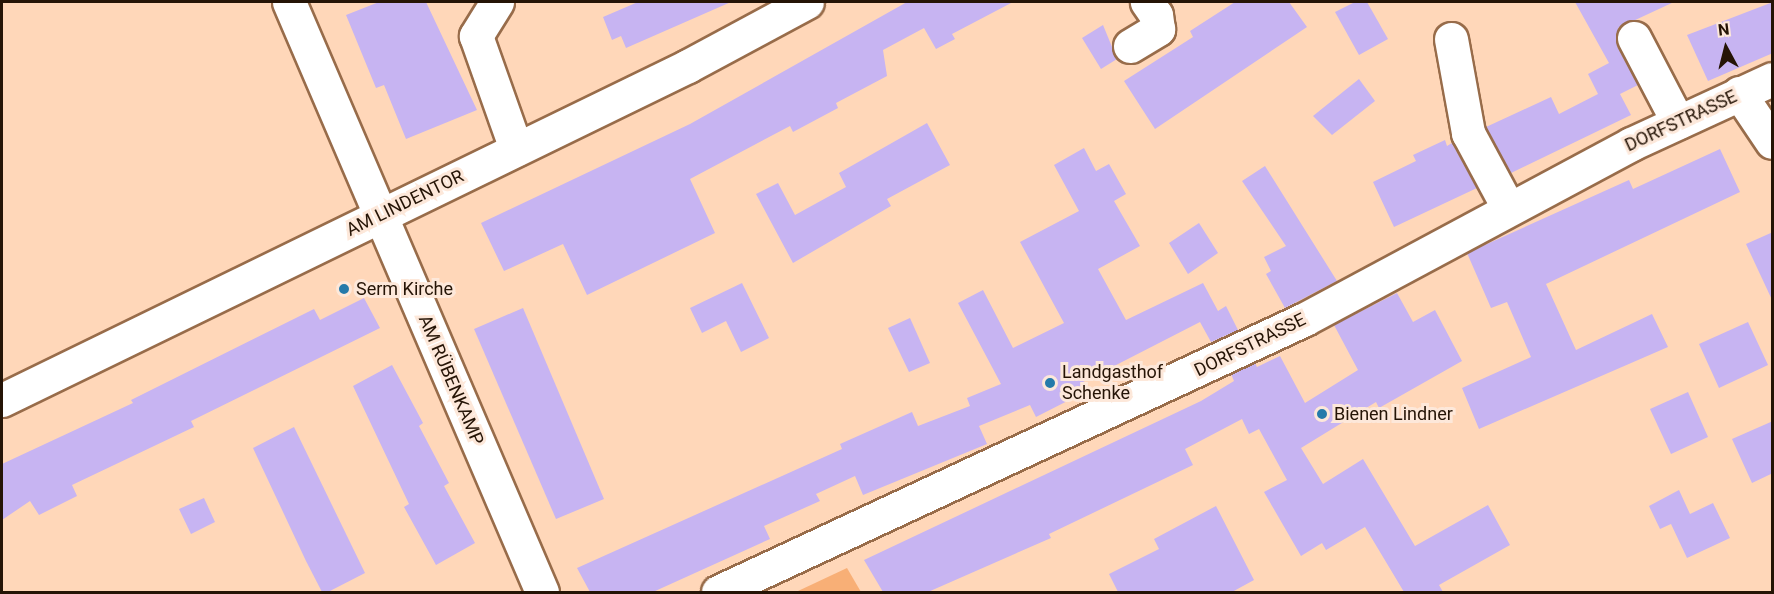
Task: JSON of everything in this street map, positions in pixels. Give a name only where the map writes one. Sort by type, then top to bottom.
[{"type":"street","name":"AM RÜBENKAMP","points":[[289,2],[542,592]]},
{"type":"street","points":[[497,2],[476,36],[516,149]]},
{"type":"street","name":"AM LINDENTOR","points":[[2,400],[721,50],[807,2]]},
{"type":"street","points":[[1130,46],[1158,28],[1156,15],[1147,2]]},
{"type":"street","points":[[1634,38],[1678,122]]},
{"type":"street","points":[[1451,39],[1468,133],[1509,209]]},
{"type":"street","name":"DORFSTRASSE","points":[[718,592],[1285,328],[1678,122],[1739,93],[1773,80]]},
{"type":"street","points":[[1739,93],[1773,142]]},
{"type":"shaded area","points":[[847,568],[861,592],[798,591]]},
{"type":"building","points":[[379,2],[426,2],[477,110],[406,139],[384,85],[376,88],[346,15]]},
{"type":"building","points":[[638,2],[731,2],[626,48],[621,36],[612,40],[603,17]]},
{"type":"building","points":[[907,2],[1013,2],[952,34],[955,39],[936,49],[924,28],[883,50],[887,76],[836,103],[838,108],[793,132],[790,126],[690,179],[715,233],[587,295],[563,244],[504,271],[481,223],[690,124]]},
{"type":"building","points":[[1235,2],[1289,2],[1307,27],[1155,129],[1124,81],[1193,37],[1190,31]]},
{"type":"building","points":[[1355,2],[1367,2],[1388,39],[1359,55],[1335,12]]},
{"type":"building","points":[[1575,2],[1674,2],[1618,28],[1617,46],[1638,85],[1620,94],[1631,115],[1511,173],[1486,127],[1551,97],[1559,114],[1598,94],[1588,74],[1609,63]]},
{"type":"building","points":[[1773,2],[1773,53],[1708,81],[1687,35]]},
{"type":"building","points":[[1103,25],[1117,59],[1101,69],[1082,38]]},
{"type":"building","points":[[1359,79],[1375,101],[1332,135],[1313,116]]},
{"type":"building","points":[[927,123],[950,165],[887,199],[891,206],[793,263],[756,194],[778,183],[795,215],[846,187],[839,173]]},
{"type":"building","points":[[1445,140],[1447,146],[1452,143],[1477,188],[1394,227],[1373,182],[1416,161],[1413,155]]},
{"type":"building","points":[[1084,148],[1096,171],[1109,164],[1126,194],[1114,201],[1140,246],[1098,269],[1126,320],[1203,283],[1218,311],[1226,306],[1238,330],[1211,342],[1200,322],[1081,383],[1085,392],[1036,417],[1030,405],[979,426],[987,444],[863,495],[855,476],[816,494],[820,501],[764,526],[770,539],[653,592],[590,592],[577,568],[842,449],[840,444],[912,412],[918,426],[970,406],[967,398],[1001,384],[958,303],[983,290],[1013,348],[1064,323],[1020,242],[1079,211],[1054,165]]},
{"type":"building","points":[[1720,149],[1740,192],[1546,284],[1576,350],[1652,314],[1668,347],[1479,429],[1462,388],[1531,357],[1507,302],[1491,308],[1467,253],[1629,180],[1633,189]]},
{"type":"building","points":[[1265,166],[1337,281],[1285,308],[1266,274],[1271,271],[1264,257],[1286,246],[1242,181]]},
{"type":"building","points":[[1199,223],[1218,253],[1188,274],[1169,243]]},
{"type":"building","points":[[1773,232],[1773,302],[1746,244]]},
{"type":"building","points":[[742,283],[769,338],[741,352],[726,321],[702,333],[690,308]]},
{"type":"building","points":[[1397,293],[1413,322],[1435,310],[1462,361],[1379,408],[1376,402],[1301,448],[1323,484],[1363,459],[1415,546],[1488,505],[1510,545],[1439,585],[1443,592],[1404,592],[1365,527],[1326,550],[1322,543],[1301,556],[1264,492],[1287,480],[1259,429],[1249,434],[1242,419],[1185,449],[1193,465],[1049,534],[1051,538],[928,592],[883,592],[864,560],[1201,401],[1234,381],[1231,374],[1255,363],[1257,367],[1280,356],[1305,403],[1358,370],[1334,325]]},
{"type":"building","points":[[364,298],[380,328],[191,421],[194,427],[72,485],[77,496],[39,515],[30,501],[2,520],[2,464],[133,403],[131,400],[314,309],[320,320]]},
{"type":"building","points":[[523,308],[604,499],[556,519],[474,329]]},
{"type":"building","points":[[910,318],[930,363],[909,372],[888,328]]},
{"type":"building","points":[[1748,322],[1768,365],[1719,388],[1699,344]]},
{"type":"building","points":[[392,365],[423,423],[419,426],[449,483],[444,486],[475,543],[436,565],[404,507],[409,504],[353,386]]},
{"type":"building","points":[[1688,392],[1708,437],[1671,454],[1650,409]]},
{"type":"building","points":[[1773,421],[1773,473],[1752,483],[1732,439]]},
{"type":"building","points":[[294,427],[365,573],[328,592],[322,592],[253,448]]},
{"type":"building","points":[[1679,490],[1690,514],[1713,503],[1730,538],[1687,558],[1671,524],[1660,529],[1649,506]]},
{"type":"building","points":[[204,498],[215,522],[191,534],[179,509]]},
{"type":"building","points":[[1216,506],[1254,580],[1232,592],[1118,592],[1109,574],[1159,549],[1154,539]]},
{"type":"place","name":"Serm Kirche","points":[[344,289]]},
{"type":"place","name":"Landgasthof Schenke","points":[[1050,383]]},
{"type":"place","name":"Bienen Lindner","points":[[1322,414]]}]
